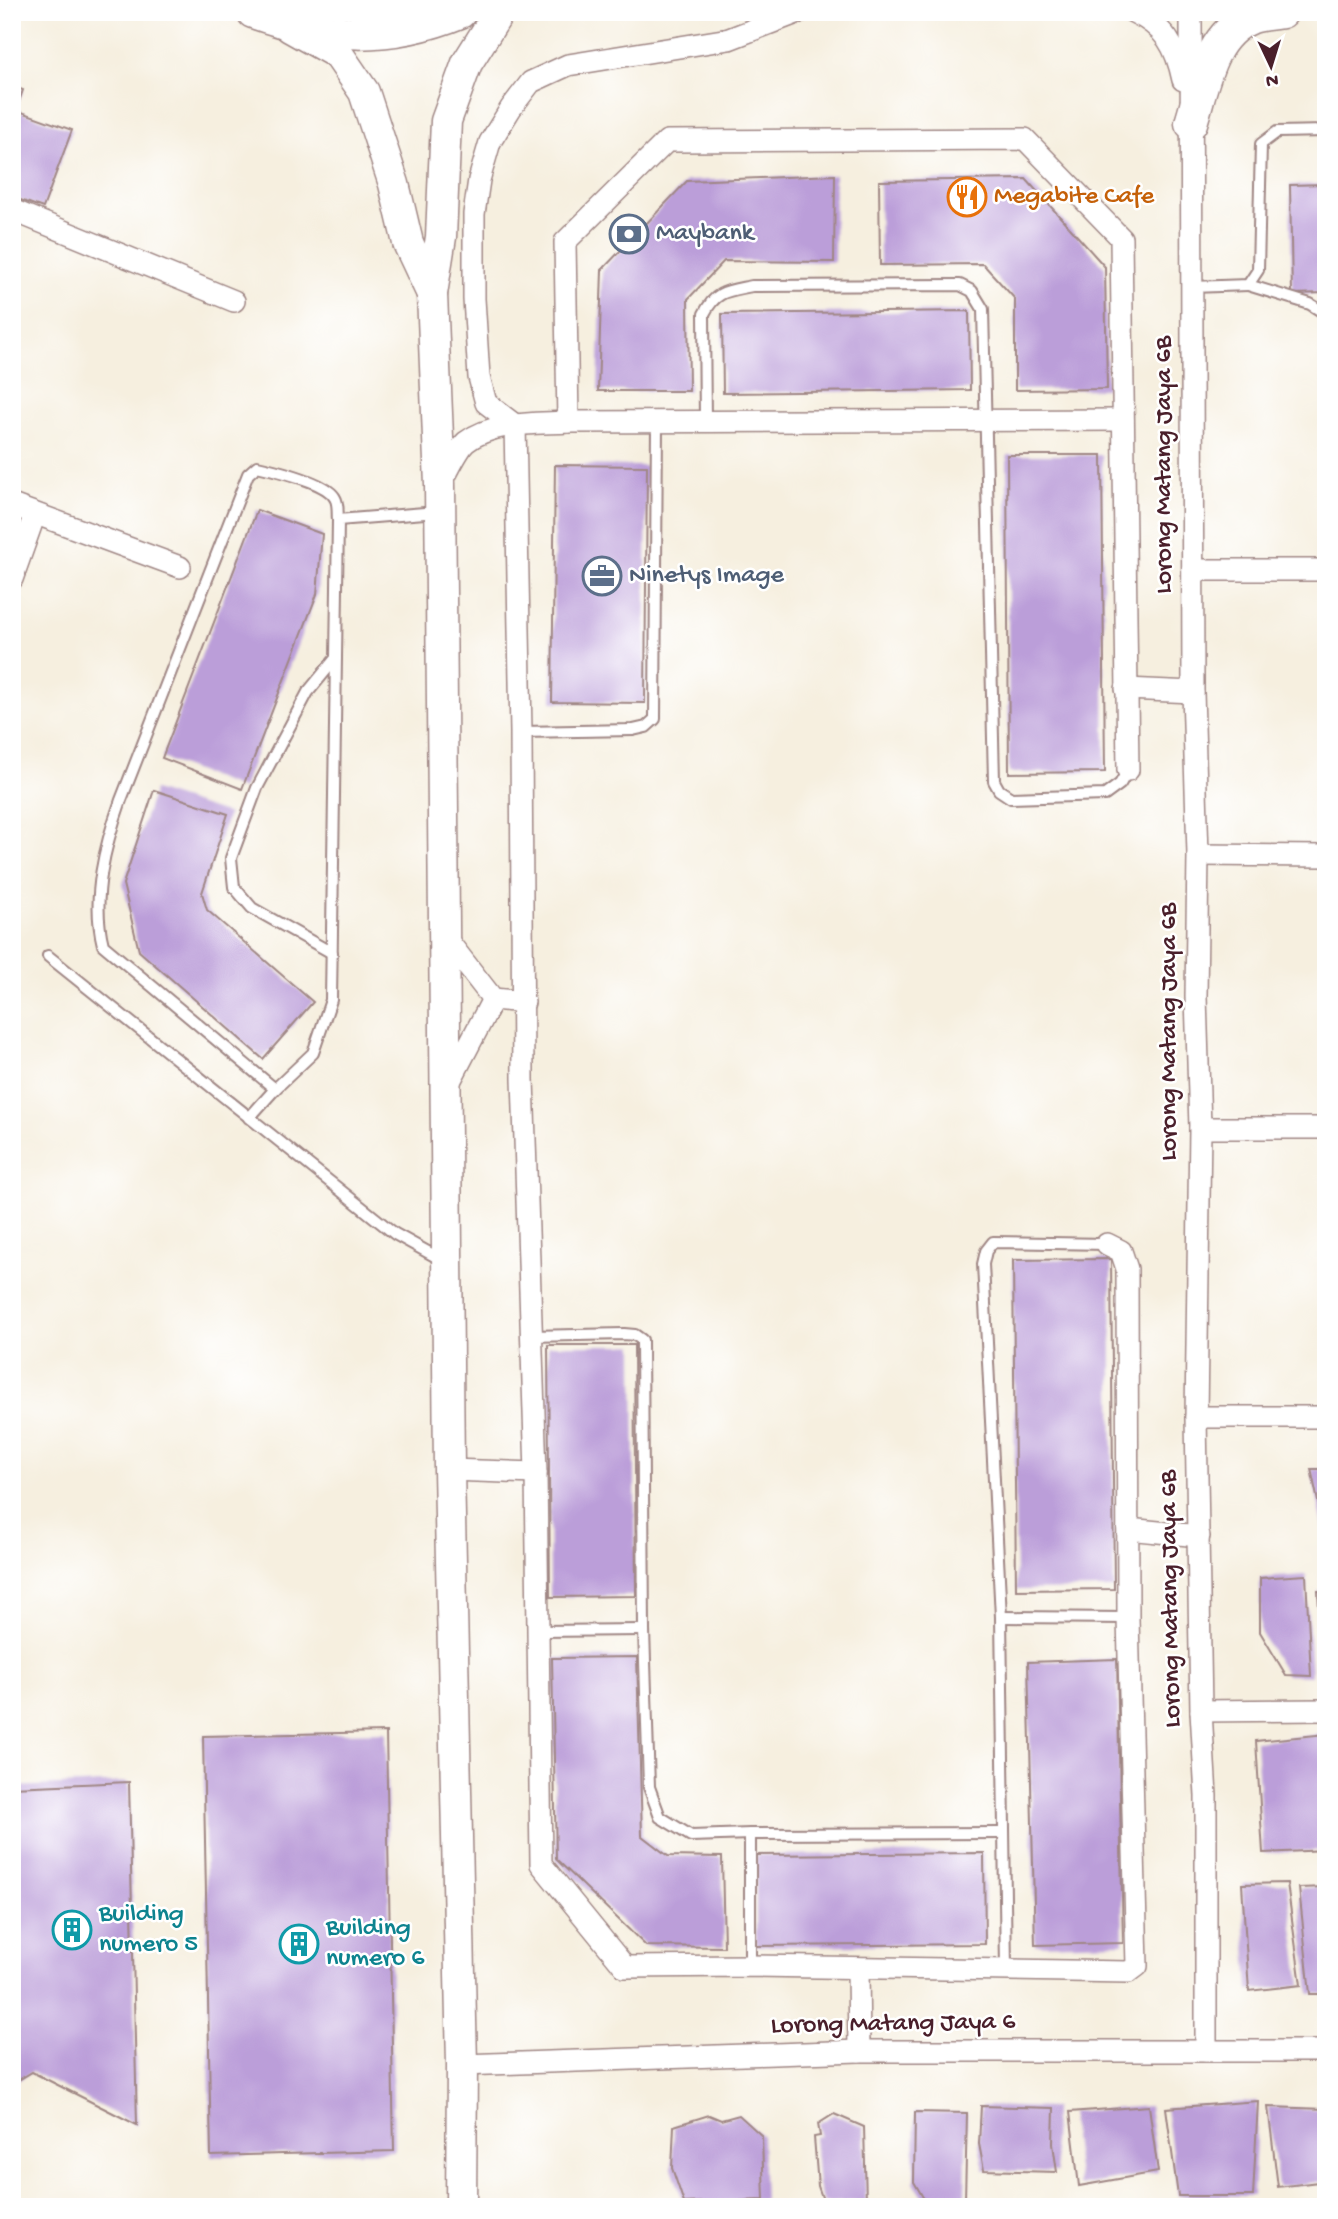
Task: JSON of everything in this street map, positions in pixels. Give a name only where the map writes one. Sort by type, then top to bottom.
[{"type":"main road","points":[[253,12],[314,30],[345,33],[408,29],[460,12]]},
{"type":"main road","points":[[1191,123],[1214,49],[1231,28],[1252,17],[1282,12]]},
{"type":"street","points":[[461,2207],[462,2065],[449,1470],[440,498],[432,294],[441,237],[446,121],[467,63],[499,12]]},
{"type":"street","points":[[515,425],[486,403],[479,377],[474,299],[474,214],[479,180],[490,142],[511,108],[531,82],[568,65],[729,39],[799,12]]},
{"type":"street","points":[[1133,12],[1149,20],[1171,42],[1179,63],[1191,123]]},
{"type":"street","name":"Lorong Matang Jaya 6B","points":[[1191,12],[1193,692],[1198,855],[1196,996],[1200,1128],[1196,1417],[1201,1711],[1206,1796],[1206,2051]]},
{"type":"street","points":[[284,23],[338,54],[365,92],[394,184],[408,243],[432,294]]},
{"type":"street","points":[[568,422],[565,242],[667,141],[1025,139],[1121,239],[1128,770]]},
{"type":"street","points":[[12,210],[234,300]]},
{"type":"street","points":[[440,498],[464,443],[486,432],[515,425],[568,422],[1123,420]]},
{"type":"street","points":[[515,425],[521,732],[523,1079],[536,1472],[541,1864],[625,1966],[1129,1972],[1137,1966],[1128,1618],[1126,1269],[1121,1251],[1107,1244]]},
{"type":"street","points":[[12,505],[180,567]]},
{"type":"street","points":[[12,579],[35,514]]},
{"type":"street","points":[[1194,570],[1326,570]]},
{"type":"street","points":[[1126,689],[1193,692]]},
{"type":"street","points":[[1198,855],[1326,856]]},
{"type":"street","points":[[444,936],[493,999],[524,1002]]},
{"type":"street","points":[[446,1089],[493,999]]},
{"type":"street","points":[[1200,1128],[1326,1128]]},
{"type":"street","points":[[1196,1417],[1326,1417]]},
{"type":"street","points":[[449,1470],[536,1472]]},
{"type":"street","points":[[1128,1529],[1199,1536]]},
{"type":"street","points":[[1201,1711],[1326,1710]]},
{"type":"street","points":[[858,1968],[859,2051]]},
{"type":"street","name":"Lorong Matang Jaya 6","points":[[462,2065],[859,2051],[1326,2050]]},
{"type":"lane","points":[[1248,285],[1258,270],[1261,144],[1277,132],[1326,131]]},
{"type":"lane","points":[[705,422],[704,314],[720,293],[752,285],[960,285],[972,291],[983,309],[994,780],[999,790],[1011,798],[1105,795],[1120,784],[1128,770]]},
{"type":"lane","points":[[1192,287],[1248,285],[1310,304],[1326,314]]},
{"type":"lane","points":[[521,732],[634,730],[646,727],[655,719],[657,423]]},
{"type":"lane","points":[[249,1118],[313,1052],[331,1000],[338,520],[337,500],[330,490],[257,466],[247,474],[118,811],[103,862],[99,927],[103,945],[275,1089]]},
{"type":"lane","points":[[338,520],[440,498]]},
{"type":"lane","points":[[332,953],[252,908],[234,887],[231,858],[264,776],[308,692],[336,658]]},
{"type":"lane","points":[[48,956],[395,1234],[448,1263]]},
{"type":"lane","points":[[1006,1969],[1001,1617],[984,1277],[986,1251],[993,1242],[1107,1244]]},
{"type":"lane","points":[[530,1336],[624,1334],[635,1335],[642,1340],[644,1630],[649,1787],[660,1816],[691,1836],[1003,1833]]},
{"type":"lane","points":[[1001,1617],[1128,1618]]},
{"type":"lane","points":[[538,1631],[644,1630]]},
{"type":"lane","points":[[750,1834],[750,1966]]},
{"type":"building","points":[[12,86],[23,90],[16,110],[72,130],[43,208],[12,197]]},
{"type":"building","points":[[835,175],[834,262],[724,261],[688,299],[689,391],[598,391],[602,270],[687,181]]},
{"type":"building","points":[[1026,179],[1105,267],[1107,389],[1015,390],[1015,299],[983,264],[880,265],[879,181]]},
{"type":"building","points":[[1326,184],[1326,293],[1292,294],[1290,185]]},
{"type":"building","points":[[969,311],[970,390],[723,393],[722,314]]},
{"type":"building","points":[[1007,455],[1102,455],[1105,772],[1009,773]]},
{"type":"building","points":[[555,465],[647,466],[645,703],[552,702]]},
{"type":"building","points":[[257,510],[322,534],[317,594],[242,789],[162,758]]},
{"type":"building","points":[[154,790],[228,814],[202,893],[207,910],[313,1002],[263,1059],[139,951],[123,884]]},
{"type":"building","points":[[1111,1259],[1114,1589],[1016,1590],[1013,1260]]},
{"type":"building","points":[[548,1345],[634,1345],[636,1596],[550,1597]]},
{"type":"building","points":[[1311,1469],[1326,1469],[1326,1534],[1325,1534]]},
{"type":"building","points":[[1306,1575],[1311,1676],[1286,1675],[1260,1632],[1260,1578]]},
{"type":"building","points":[[1318,1591],[1326,1591],[1326,1676],[1323,1676]]},
{"type":"building","points":[[637,1657],[642,1836],[668,1856],[722,1857],[724,1947],[646,1946],[556,1859],[552,1658]]},
{"type":"building","points":[[1117,1659],[1123,1943],[1035,1945],[1028,1662]]},
{"type":"building","name":"Building numero 6","points":[[386,1732],[394,2151],[211,2156],[203,1736]]},
{"type":"building","points":[[1326,1734],[1326,1850],[1263,1853],[1256,1741]]},
{"type":"building","name":"Building numero 5","points":[[129,1782],[137,2125],[32,2072],[12,2084],[12,1787]]},
{"type":"building","points":[[984,1853],[985,1944],[756,1946],[756,1855]]},
{"type":"building","points":[[1287,1883],[1301,1985],[1249,1991],[1242,1884]]},
{"type":"building","points":[[1326,1887],[1326,1994],[1310,1994],[1299,1888]]},
{"type":"building","points":[[1258,2101],[1253,2196],[1178,2196],[1166,2108]]},
{"type":"building","points":[[981,2106],[1054,2108],[1053,2144],[1057,2172],[984,2170],[979,2144]]},
{"type":"building","points":[[1149,2106],[1158,2172],[1079,2186],[1070,2112]]},
{"type":"building","points":[[1268,2107],[1326,2109],[1326,2181],[1278,2187]]},
{"type":"building","points":[[915,2112],[967,2113],[965,2199],[924,2199],[914,2182]]},
{"type":"building","points":[[834,2114],[864,2127],[866,2201],[824,2203],[818,2186],[814,2137],[820,2136],[818,2124]]},
{"type":"building","points":[[709,2115],[721,2120],[739,2115],[762,2136],[764,2200],[684,2203],[672,2168],[674,2126]]},
{"type":"building","points":[[12,2202],[100,2204],[100,2207],[12,2207]]},
{"type":"place","name":"Megabite Cafe","points":[[967,197]]},
{"type":"place","name":"Maybank","points":[[629,234]]},
{"type":"place","name":"Ninetys Image","points":[[602,576]]},
{"type":"place","name":"Building numero 5","points":[[72,1930]]},
{"type":"place","name":"Building numero 6","points":[[299,1944]]}]
